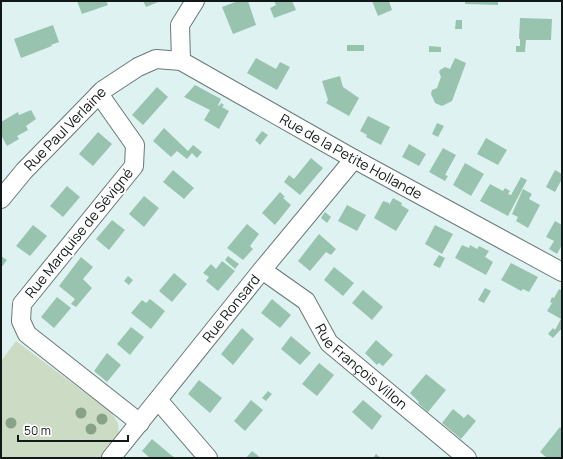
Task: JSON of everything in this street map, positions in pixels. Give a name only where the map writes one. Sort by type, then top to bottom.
[{"type":"street","points":[[180,61],[180,25],[195,1]]},
{"type":"street","name":"Rue de la Petite Hollande","points":[[138,67],[156,59],[180,61],[354,159],[562,272]]},
{"type":"street","name":"Rue Paul Verlaine","points":[[1,199],[24,172],[103,90],[138,67]]},
{"type":"street","name":"Rue Marquise de Sévigné","points":[[99,94],[135,146],[134,166],[22,304],[21,321],[27,334],[140,423]]},
{"type":"street","name":"Rue Ronsard","points":[[111,458],[262,270],[354,159]]},
{"type":"street","name":"Rue François Villon","points":[[262,270],[306,301],[329,343],[467,458]]},
{"type":"street","points":[[158,400],[208,458]]},
{"type":"green space","points":[[16,341],[111,412],[118,423],[119,436],[101,458],[1,458],[1,361]]},
{"type":"building","points":[[77,1],[106,1],[108,5],[82,14]]},
{"type":"building","points":[[143,1],[161,1],[146,7]]},
{"type":"building","points":[[238,1],[248,1],[256,25],[233,34],[222,7]]},
{"type":"building","points":[[274,1],[292,1],[296,10],[274,18],[270,8],[276,5]]},
{"type":"building","points":[[372,1],[389,1],[392,10],[378,16]]},
{"type":"building","points":[[465,1],[498,1],[498,5],[465,4]]},
{"type":"building","points":[[520,18],[552,19],[551,40],[526,40],[525,52],[516,52],[516,46],[520,46]]},
{"type":"building","points":[[456,20],[462,20],[462,29],[455,29]]},
{"type":"building","points":[[53,25],[59,42],[21,58],[14,39]]},
{"type":"building","points":[[347,45],[364,45],[364,51],[347,51]]},
{"type":"building","points":[[429,46],[441,47],[441,52],[429,52]]},
{"type":"building","points":[[256,58],[276,69],[280,62],[290,67],[277,90],[247,73]]},
{"type":"building","points":[[455,58],[466,63],[452,101],[442,106],[435,103],[431,94],[432,90],[437,88],[441,77],[439,72],[440,70],[445,67],[450,69]]},
{"type":"building","points":[[340,76],[343,87],[359,98],[349,116],[326,103],[328,100],[322,81]]},
{"type":"building","points":[[195,85],[221,99],[218,105],[219,106],[221,103],[224,105],[222,107],[229,111],[219,129],[204,120],[210,110],[184,97]]},
{"type":"building","points":[[157,87],[168,97],[143,125],[132,115]]},
{"type":"building","points":[[31,110],[36,119],[26,126],[28,130],[17,136],[19,139],[7,146],[1,135],[1,122],[18,112],[19,115]]},
{"type":"building","points":[[368,116],[390,127],[381,145],[366,137],[367,135],[360,131]]},
{"type":"building","points":[[437,123],[444,126],[438,137],[432,134]]},
{"type":"building","points":[[164,128],[188,151],[193,145],[202,152],[197,158],[192,153],[187,159],[177,151],[171,157],[153,141]]},
{"type":"building","points":[[262,131],[268,135],[260,145],[255,140]]},
{"type":"building","points":[[98,132],[112,144],[93,166],[79,154]]},
{"type":"building","points":[[486,138],[507,150],[498,165],[477,154]]},
{"type":"building","points":[[409,144],[426,154],[419,166],[402,157]]},
{"type":"building","points":[[443,148],[456,155],[445,175],[448,176],[445,181],[429,172]]},
{"type":"building","points":[[311,158],[323,168],[300,195],[284,182],[289,175],[294,179]]},
{"type":"building","points":[[465,163],[484,174],[471,196],[453,185]]},
{"type":"building","points":[[173,170],[194,188],[184,199],[163,182]]},
{"type":"building","points":[[555,170],[562,174],[562,179],[555,192],[546,187]]},
{"type":"building","points":[[521,177],[527,180],[508,216],[480,201],[490,184],[503,191],[505,188],[510,191],[508,194],[511,195]]},
{"type":"building","points":[[67,186],[80,197],[63,217],[50,206]]},
{"type":"building","points":[[523,189],[532,194],[529,199],[540,205],[528,228],[516,221],[518,217],[512,214]]},
{"type":"building","points":[[280,192],[285,197],[283,198],[291,205],[275,225],[262,213]]},
{"type":"building","points":[[144,196],[159,208],[144,227],[129,214]]},
{"type":"building","points":[[393,198],[402,203],[401,205],[409,210],[396,231],[374,218],[383,201],[389,203],[389,205]]},
{"type":"building","points":[[347,205],[366,215],[357,231],[338,221]]},
{"type":"building","points":[[325,212],[331,217],[327,223],[321,218]]},
{"type":"building","points":[[112,220],[125,230],[109,250],[96,239]]},
{"type":"building","points":[[555,221],[562,225],[562,245],[557,254],[549,249],[554,241],[546,237]]},
{"type":"building","points":[[247,224],[259,234],[250,246],[253,249],[243,260],[227,248]]},
{"type":"building","points":[[33,225],[47,236],[30,256],[16,246]]},
{"type":"building","points":[[435,225],[453,234],[442,254],[425,244]]},
{"type":"building","points":[[319,234],[336,249],[331,255],[326,252],[310,271],[298,261]]},
{"type":"building","points":[[462,245],[469,248],[470,245],[477,249],[479,246],[489,251],[485,257],[493,262],[486,275],[455,258]]},
{"type":"building","points":[[439,255],[445,258],[440,268],[433,265]]},
{"type":"building","points":[[1,256],[7,260],[1,268]]},
{"type":"building","points":[[228,256],[239,264],[235,269],[225,260]]},
{"type":"building","points":[[81,257],[93,267],[83,279],[92,288],[76,307],[71,304],[75,299],[59,286]]},
{"type":"building","points":[[222,261],[235,271],[218,291],[206,281],[209,277],[203,273],[211,264],[216,269]]},
{"type":"building","points":[[511,263],[538,277],[529,292],[523,289],[521,291],[501,280]]},
{"type":"building","points":[[334,267],[354,283],[343,296],[324,280]]},
{"type":"building","points":[[174,273],[187,284],[172,302],[159,291]]},
{"type":"building","points":[[128,276],[133,280],[129,285],[124,281]]},
{"type":"building","points":[[485,288],[491,291],[484,303],[478,300]]},
{"type":"building","points":[[559,289],[562,291],[562,328],[553,338],[548,334],[553,328],[555,330],[561,319],[547,311],[552,303],[550,302],[552,297],[554,298]]},
{"type":"building","points":[[363,290],[383,307],[372,320],[352,303]]},
{"type":"building","points":[[57,297],[71,308],[54,328],[41,317]]},
{"type":"building","points":[[150,299],[165,311],[151,329],[131,313],[142,300],[146,303]]},
{"type":"building","points":[[272,299],[291,315],[280,328],[261,313]]},
{"type":"building","points":[[131,327],[144,337],[130,355],[117,344]]},
{"type":"building","points":[[242,328],[254,339],[233,365],[221,354]]},
{"type":"building","points":[[291,336],[311,353],[300,365],[281,349]]},
{"type":"building","points":[[376,340],[393,355],[383,366],[379,363],[377,365],[365,353]]},
{"type":"building","points":[[107,353],[121,365],[107,382],[94,371]]},
{"type":"building","points":[[319,363],[334,375],[317,396],[302,384]]},
{"type":"building","points":[[426,374],[446,390],[428,412],[410,393]]},
{"type":"building","points":[[199,380],[222,398],[210,413],[188,394]]},
{"type":"building","points":[[268,391],[272,394],[266,401],[262,398]]},
{"type":"building","points":[[251,400],[263,410],[245,431],[234,421]]},
{"type":"building","points":[[363,400],[382,416],[372,430],[352,412]]},
{"type":"building","points":[[453,409],[464,418],[468,414],[476,421],[461,439],[442,423]]},
{"type":"building","points":[[560,427],[562,429],[562,458],[547,458],[540,452]]},
{"type":"building","points":[[152,439],[175,458],[150,458],[142,451]]},
{"type":"building","points":[[252,451],[261,458],[246,458]]},
{"type":"building","points":[[376,454],[381,458],[373,458]]}]
